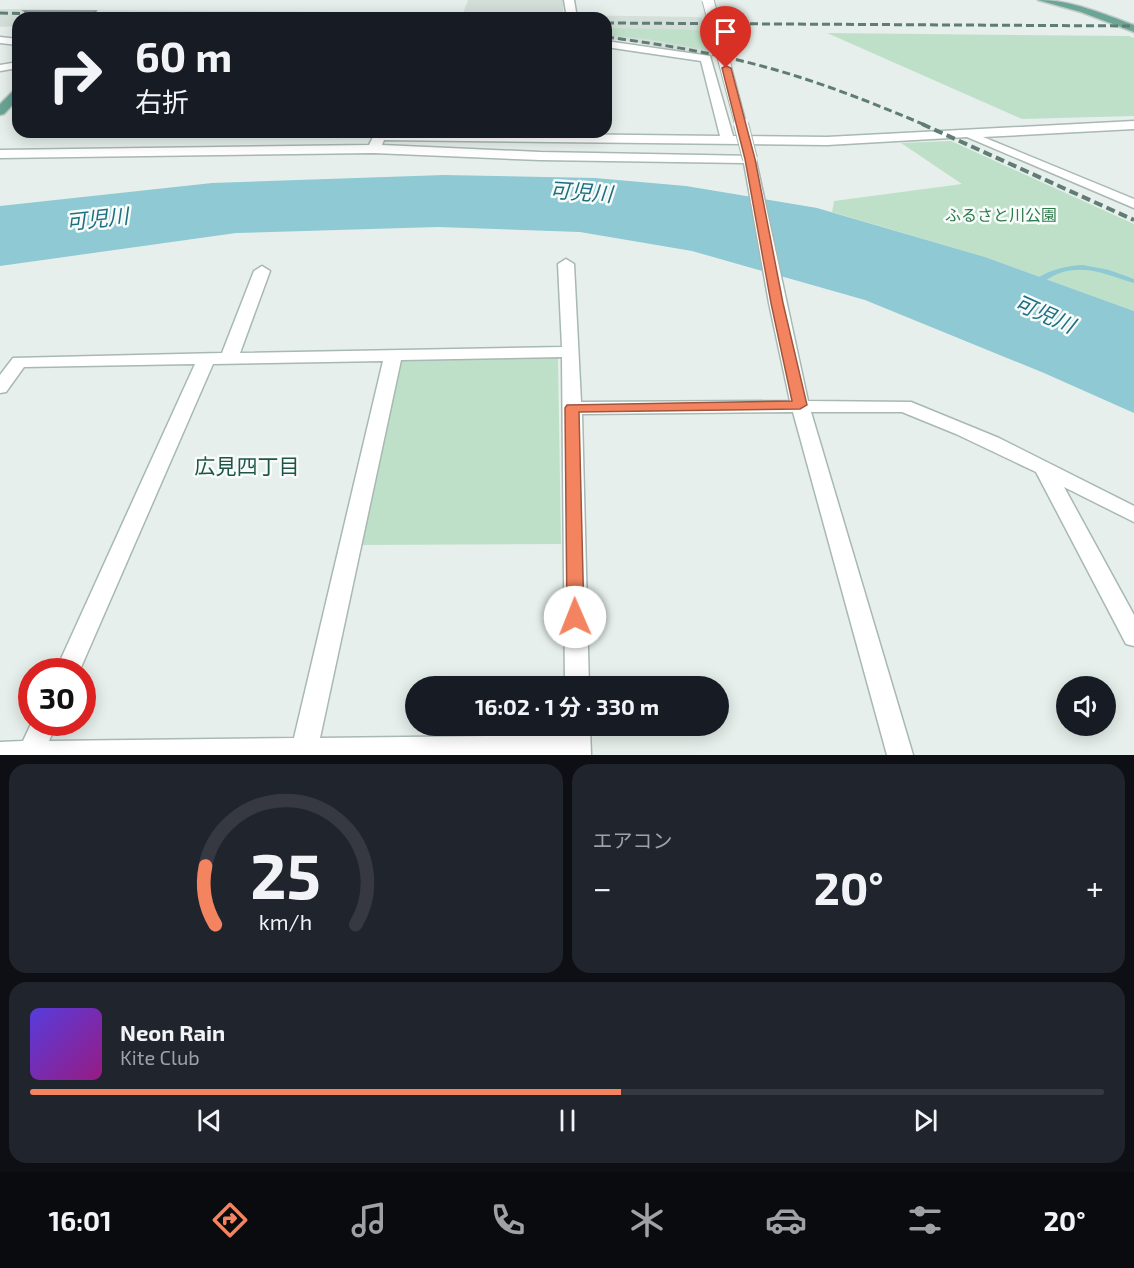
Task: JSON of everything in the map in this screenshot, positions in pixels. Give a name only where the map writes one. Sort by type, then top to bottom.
[{"type":"main road","points":[[1043,0],[1084,10],[1134,29]]},
{"type":"main road","points":[[0,111],[12,98]]},
{"type":"street","points":[[708,0],[750,159],[777,303],[800,405],[900,755]]},
{"type":"street","points":[[612,45],[706,58],[728,141]]},
{"type":"street","points":[[612,137],[728,141],[827,141],[1134,125]]},
{"type":"street","points":[[968,135],[1134,204]]},
{"type":"street","points":[[374,149],[378,138]]},
{"type":"street","points":[[0,154],[374,149],[434,153],[750,159]]},
{"type":"street","points":[[566,264],[571,352],[577,676]]},
{"type":"street","points":[[229,358],[262,271]]},
{"type":"street","points":[[0,388],[19,362],[571,352]]},
{"type":"street","points":[[305,749],[393,355]]},
{"type":"street","points":[[73,658],[207,358]]},
{"type":"street","points":[[572,408],[904,406],[927,414],[1044,468],[1134,516]]},
{"type":"street","points":[[1044,468],[1134,638]]},
{"type":"street","points":[[31,752],[38,736]]},
{"type":"street","points":[[0,753],[305,749],[578,742]]},
{"type":"shaded area","points":[[468,0],[563,0],[563,12],[463,12]]},
{"type":"shaded area","points":[[0,9],[347,12],[12,12],[12,26],[0,27]]},
{"type":"shaded area","points":[[612,16],[701,17],[714,58],[612,40]]},
{"type":"green space","points":[[612,28],[705,30],[711,51],[647,39],[612,36]]},
{"type":"green space","points":[[827,33],[1129,36],[1134,38],[1134,116],[1022,119]]},
{"type":"green space","name":"ふるさと川公園","points":[[951,141],[1134,224],[1134,311],[985,257],[832,212],[834,201],[962,184],[901,143]]},
{"type":"green space","points":[[558,358],[561,544],[361,545],[401,360]]},
{"type":"water","name":"可児川","points":[[444,175],[595,178],[686,186],[817,208],[985,257],[1134,311],[1134,413],[1044,373],[865,300],[692,251],[580,232],[438,227],[236,233],[0,266],[0,206],[212,183]]},
{"type":"building","points":[[24,11],[96,11],[95,12]]},
{"type":"waterway","name":"可児川","points":[[1033,284],[1047,276],[1071,268],[1094,269],[1134,281]]},
{"type":"railway","points":[[0,13],[12,13]]},
{"type":"railway","points":[[612,23],[1134,26]]},
{"type":"railway","points":[[612,38],[691,50],[766,67],[835,89],[925,125]]},
{"type":"railway","points":[[922,124],[1134,220]]},
{"type":"district","name":"広見四丁目","points":[[247,465]]},
{"type":"route","points":[[575,617],[572,408],[800,405],[777,303],[750,159],[726,68]]}]
